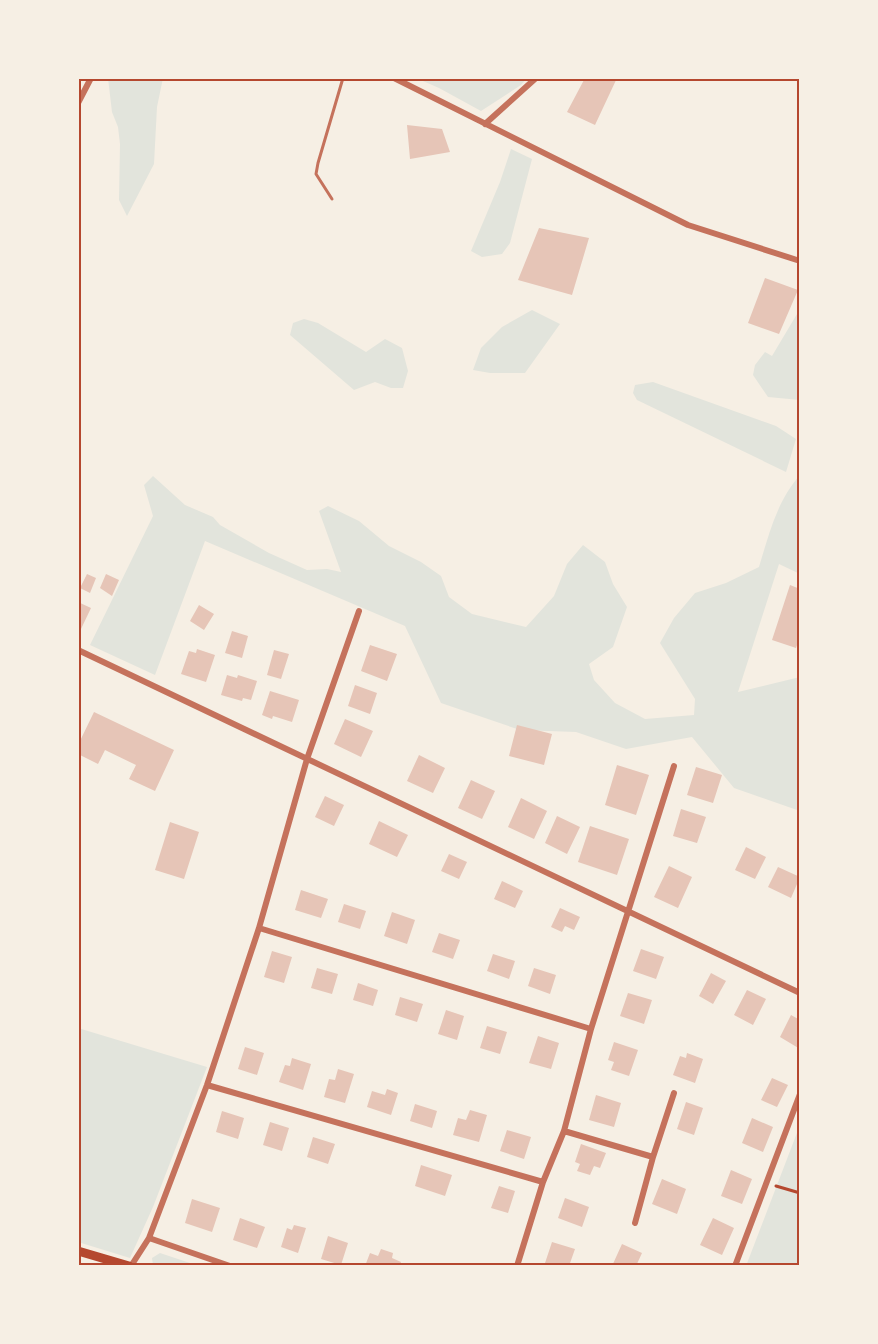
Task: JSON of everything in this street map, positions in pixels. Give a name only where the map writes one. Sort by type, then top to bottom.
[{"type":"main road","points":[[78,1251],[130,1266]]},
{"type":"street","points":[[78,103],[91,78]]},
{"type":"street","points":[[394,78],[688,225],[800,261]]},
{"type":"street","points":[[485,124],[536,78]]},
{"type":"street","points":[[130,1266],[149,1238],[207,1085],[259,928],[307,759],[359,611]]},
{"type":"street","points":[[78,650],[800,993]]},
{"type":"street","points":[[518,1266],[543,1182],[564,1131],[591,1029],[674,766]]},
{"type":"street","points":[[259,928],[591,1029]]},
{"type":"street","points":[[207,1085],[543,1182]]},
{"type":"street","points":[[635,1223],[674,1093]]},
{"type":"street","points":[[735,1266],[800,1094]]},
{"type":"street","points":[[564,1131],[653,1157]]},
{"type":"street","points":[[149,1238],[230,1266]]},
{"type":"lane","points":[[332,199],[316,174],[343,78]]},
{"type":"path","points":[[765,1184],[800,1192]]},
{"type":"shaded area","points":[[108,78],[163,78],[157,107],[154,164],[127,216],[119,200],[120,144],[118,127],[112,112]]},
{"type":"shaded area","points":[[416,78],[527,78],[521,85],[481,111]]},
{"type":"shaded area","points":[[511,149],[532,159],[510,243],[502,254],[482,257],[471,251],[500,182]]},
{"type":"shaded area","points":[[800,309],[800,400],[768,397],[753,375],[755,365],[765,352],[772,356]]},
{"type":"shaded area","points":[[532,310],[560,324],[525,373],[490,373],[473,370],[481,348],[502,327]]},
{"type":"shaded area","points":[[304,319],[318,323],[366,352],[385,339],[402,348],[408,371],[403,388],[391,388],[375,382],[354,390],[290,335],[293,323]]},
{"type":"shaded area","points":[[653,382],[776,426],[796,439],[786,472],[637,400],[633,393],[635,385]]},
{"type":"shaded area","points":[[800,475],[800,574],[779,564],[738,692],[800,677],[800,811],[734,788],[692,737],[626,749],[576,732],[520,730],[441,703],[405,626],[205,541],[155,675],[90,645],[153,516],[144,485],[153,476],[185,505],[213,517],[220,525],[269,553],[307,570],[327,569],[341,572],[319,511],[328,506],[359,521],[389,546],[421,562],[441,576],[449,597],[472,614],[526,627],[554,596],[567,564],[583,545],[605,562],[613,584],[627,607],[613,647],[589,664],[594,680],[615,703],[645,719],[694,715],[695,699],[660,643],[674,618],[695,593],[726,583],[759,567],[770,530],[780,507]]},
{"type":"shaded area","points":[[78,1028],[207,1067],[153,1207],[130,1258],[78,1242]]},
{"type":"shaded area","points":[[800,1125],[800,1266],[746,1266]]},
{"type":"shaded area","points":[[160,1253],[199,1266],[153,1265],[152,1258]]},
{"type":"building","points":[[585,78],[617,78],[595,125],[567,112]]},
{"type":"building","points":[[407,125],[442,129],[450,152],[410,159]]},
{"type":"building","points":[[539,228],[589,238],[572,295],[518,280]]},
{"type":"building","points":[[765,278],[798,290],[779,334],[748,323]]},
{"type":"building","points":[[87,574],[96,578],[90,593],[80,588]]},
{"type":"building","points":[[106,574],[119,580],[112,596],[100,588]]},
{"type":"building","points":[[790,585],[800,589],[800,636],[796,648],[772,640]]},
{"type":"building","points":[[78,602],[91,608],[81,629],[78,627]]},
{"type":"building","points":[[199,605],[214,614],[204,630],[190,621]]},
{"type":"building","points":[[232,631],[248,636],[242,658],[225,653]]},
{"type":"building","points":[[370,645],[397,654],[387,681],[361,671]]},
{"type":"building","points":[[197,649],[215,655],[206,682],[181,674],[189,651],[196,653]]},
{"type":"building","points":[[274,650],[289,654],[281,679],[267,675]]},
{"type":"building","points":[[227,675],[237,678],[238,675],[257,681],[251,700],[243,698],[242,701],[221,695]]},
{"type":"building","points":[[355,685],[377,693],[370,714],[348,706]]},
{"type":"building","points":[[270,691],[299,700],[292,722],[262,715]]},
{"type":"building","points":[[94,712],[174,750],[155,791],[129,779],[136,765],[105,750],[98,764],[78,754],[78,745]]},
{"type":"building","points":[[345,719],[373,731],[361,757],[334,744]]},
{"type":"building","points":[[517,725],[552,734],[544,765],[509,756]]},
{"type":"building","points":[[419,755],[445,768],[433,793],[407,781]]},
{"type":"building","points":[[617,765],[649,775],[636,815],[605,805]]},
{"type":"building","points":[[696,767],[722,775],[713,803],[687,795]]},
{"type":"building","points":[[471,780],[495,791],[482,819],[458,808]]},
{"type":"building","points":[[325,796],[344,805],[334,826],[315,817]]},
{"type":"building","points":[[521,798],[547,811],[534,839],[508,827]]},
{"type":"building","points":[[681,809],[706,817],[697,843],[673,836]]},
{"type":"building","points":[[557,816],[580,827],[567,854],[545,843]]},
{"type":"building","points":[[379,821],[408,835],[397,857],[369,844]]},
{"type":"building","points":[[170,822],[199,832],[184,879],[155,870]]},
{"type":"building","points":[[590,826],[629,839],[617,875],[578,862]]},
{"type":"building","points":[[746,847],[766,857],[755,879],[735,870]]},
{"type":"building","points":[[449,854],[467,862],[459,879],[441,871]]},
{"type":"building","points":[[669,866],[692,877],[678,908],[654,897]]},
{"type":"building","points":[[778,867],[800,877],[791,898],[768,887]]},
{"type":"building","points":[[502,881],[523,891],[515,908],[494,899]]},
{"type":"building","points":[[301,890],[328,899],[321,918],[295,910]]},
{"type":"building","points":[[344,904],[366,911],[360,929],[338,922]]},
{"type":"building","points":[[560,908],[580,917],[574,930],[565,926],[562,932],[551,927]]},
{"type":"building","points":[[392,912],[415,920],[407,944],[384,936]]},
{"type":"building","points":[[439,933],[460,940],[453,959],[432,952]]},
{"type":"building","points":[[641,949],[664,957],[656,979],[633,971]]},
{"type":"building","points":[[272,951],[292,957],[284,983],[264,977]]},
{"type":"building","points":[[493,954],[515,961],[509,979],[487,971]]},
{"type":"building","points":[[317,968],[338,974],[332,994],[311,988]]},
{"type":"building","points":[[534,968],[556,975],[550,994],[528,986]]},
{"type":"building","points":[[711,973],[726,981],[713,1004],[699,996]]},
{"type":"building","points":[[358,983],[378,990],[373,1006],[353,1000]]},
{"type":"building","points":[[747,990],[766,999],[753,1025],[734,1015]]},
{"type":"building","points":[[628,993],[652,1000],[644,1024],[620,1016]]},
{"type":"building","points":[[400,997],[423,1004],[417,1022],[395,1015]]},
{"type":"building","points":[[446,1010],[464,1016],[457,1040],[438,1034]]},
{"type":"building","points":[[791,1015],[800,1020],[800,1049],[780,1037]]},
{"type":"building","points":[[487,1026],[507,1032],[500,1054],[480,1048]]},
{"type":"building","points":[[538,1036],[559,1043],[551,1069],[529,1063]]},
{"type":"building","points":[[614,1042],[638,1050],[629,1076],[611,1070],[614,1062],[608,1060]]},
{"type":"building","points":[[245,1047],[264,1053],[257,1075],[238,1069]]},
{"type":"building","points":[[687,1053],[703,1059],[695,1083],[673,1075],[680,1056],[686,1058]]},
{"type":"building","points":[[292,1058],[311,1064],[303,1090],[279,1082],[285,1065],[290,1066]]},
{"type":"building","points":[[338,1069],[354,1074],[345,1103],[324,1097],[329,1079],[335,1080]]},
{"type":"building","points":[[772,1078],[788,1085],[777,1107],[761,1100]]},
{"type":"building","points":[[387,1089],[398,1093],[391,1115],[367,1107],[372,1091],[385,1095]]},
{"type":"building","points":[[596,1095],[621,1103],[614,1127],[589,1120]]},
{"type":"building","points":[[686,1102],[703,1108],[694,1135],[677,1129]]},
{"type":"building","points":[[415,1104],[437,1111],[432,1128],[410,1121]]},
{"type":"building","points":[[470,1110],[487,1115],[479,1142],[453,1135],[458,1118],[466,1120]]},
{"type":"building","points":[[222,1111],[244,1118],[238,1139],[216,1132]]},
{"type":"building","points":[[752,1118],[773,1127],[763,1152],[742,1143]]},
{"type":"building","points":[[270,1122],[289,1128],[282,1151],[263,1145]]},
{"type":"building","points":[[507,1130],[531,1137],[524,1159],[500,1151]]},
{"type":"building","points":[[313,1137],[335,1144],[328,1164],[307,1157]]},
{"type":"building","points":[[581,1144],[606,1153],[600,1168],[594,1166],[590,1175],[577,1171],[580,1164],[575,1162]]},
{"type":"building","points":[[421,1165],[452,1175],[445,1196],[415,1186]]},
{"type":"building","points":[[731,1170],[752,1179],[742,1204],[721,1196]]},
{"type":"building","points":[[662,1179],[686,1189],[677,1214],[652,1204]]},
{"type":"building","points":[[499,1186],[515,1191],[508,1213],[491,1208]]},
{"type":"building","points":[[565,1198],[589,1207],[582,1227],[558,1218]]},
{"type":"building","points":[[192,1199],[220,1208],[212,1232],[185,1223]]},
{"type":"building","points":[[240,1218],[265,1227],[257,1248],[233,1240]]},
{"type":"building","points":[[713,1218],[734,1228],[722,1255],[700,1245]]},
{"type":"building","points":[[294,1225],[306,1228],[298,1253],[281,1247],[287,1228],[292,1230]]},
{"type":"building","points":[[328,1236],[348,1243],[341,1265],[321,1259]]},
{"type":"building","points":[[552,1242],[575,1249],[569,1266],[553,1266],[545,1263]]},
{"type":"building","points":[[622,1244],[642,1253],[636,1266],[612,1266]]},
{"type":"building","points":[[381,1249],[393,1253],[392,1258],[401,1262],[400,1266],[365,1266],[370,1253],[378,1256]]}]
